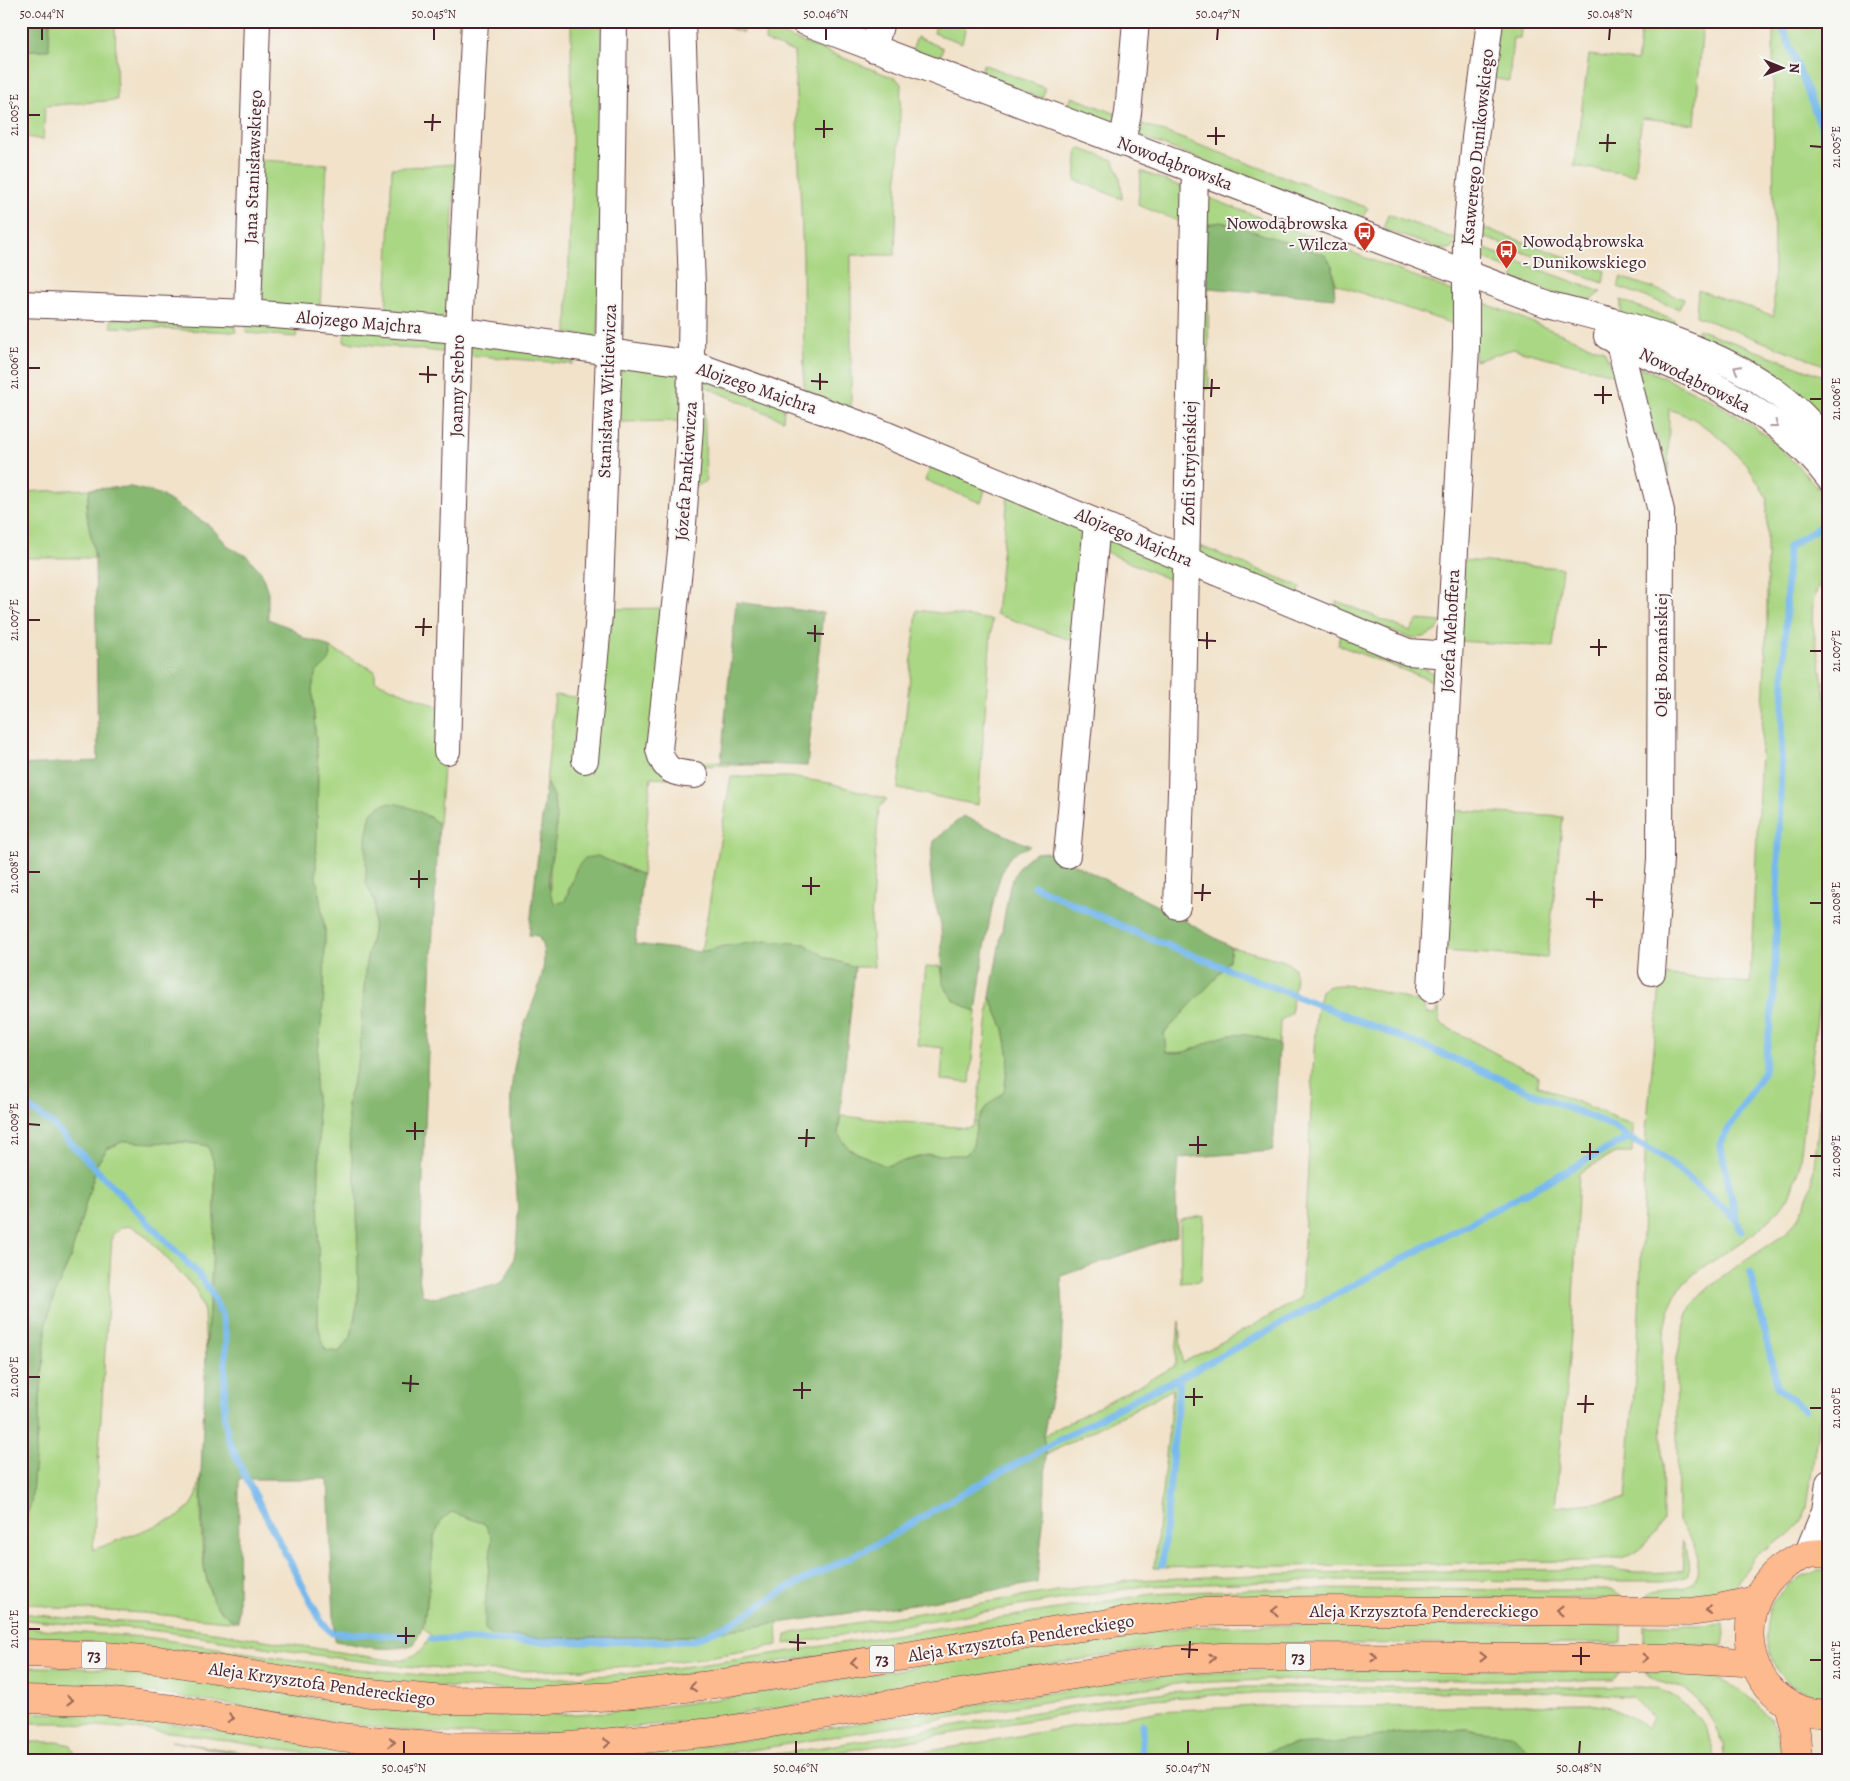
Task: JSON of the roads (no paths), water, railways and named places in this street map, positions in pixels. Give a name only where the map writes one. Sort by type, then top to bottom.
[{"type":"main road","points":[[1818,1554],[1786,1564],[1768,1580],[1756,1600],[1749,1621],[1749,1644],[1755,1665],[1769,1687],[1789,1704],[1804,1710],[1829,1714]]},
{"type":"main road","name":"Aleja Krzysztofa Pendereckiego","points":[[21,1653],[90,1655],[158,1660],[361,1692],[444,1700],[529,1701],[615,1696],[702,1686],[912,1655],[1056,1630],[1199,1612],[1329,1610],[1690,1612],[1756,1600]]},
{"type":"main road","name":"73","points":[[21,1699],[104,1701],[248,1721],[340,1738],[447,1746],[560,1747],[714,1732],[1163,1661],[1221,1657],[1672,1658],[1743,1662],[1755,1665]]},
{"type":"main road","points":[[1789,1704],[1796,1733],[1798,1760]]},
{"type":"street","name":"Jana Stanisławskiego","points":[[248,313],[258,21]]},
{"type":"street","name":"Joanny Srebro","points":[[447,751],[459,330],[475,21]]},
{"type":"street","name":"Stanisława Witkiewicza","points":[[585,760],[599,615],[609,352],[614,21]]},
{"type":"street","name":"Józefa Pankiewicza","points":[[682,21],[692,285],[692,364],[690,427],[681,551],[659,750],[662,761],[668,769],[683,774],[695,775]]},
{"type":"street","name":"Nowodąbrowska","points":[[803,21],[1547,304],[1660,336],[1707,354],[1753,378],[1786,400],[1810,422],[1829,444]]},
{"type":"street","points":[[874,48],[881,21]]},
{"type":"street","points":[[1122,143],[1128,113],[1136,21]]},
{"type":"street","name":"Ksawerego Dunikowskiego","points":[[1466,273],[1466,236],[1475,138],[1490,21]]},
{"type":"street","name":"Zofii Stryjeńskiej","points":[[1176,906],[1181,791],[1195,170]]},
{"type":"street","name":"Józefa Mehoffera","points":[[1431,989],[1466,348],[1466,273]]},
{"type":"street","name":"Alojzego Majchra","points":[[21,304],[248,313],[459,330],[692,364],[865,426],[1408,652],[1449,655]]},
{"type":"street","name":"Nowodąbrowska","points":[[1547,304],[1618,343],[1688,373],[1752,408],[1787,434],[1817,462],[1829,478]]},
{"type":"street","name":"Olgi Boznańskiej","points":[[1618,343],[1661,511],[1660,859],[1652,972]]},
{"type":"street","points":[[1067,855],[1097,522]]},
{"type":"street","points":[[1818,1554],[1829,1483]]},
{"type":"waterway","points":[[1780,21],[1829,147]]},
{"type":"waterway","points":[[1741,1231],[1736,1219],[1720,1143],[1764,1071],[1774,995],[1788,547],[1829,521]]},
{"type":"waterway","points":[[1034,886],[1141,935],[1436,1051],[1613,1126],[1628,1138],[1662,1156],[1736,1219]]},
{"type":"waterway","points":[[21,1102],[52,1124],[199,1275],[211,1292],[221,1314],[226,1336],[224,1414],[228,1438],[244,1474],[321,1621],[332,1633],[406,1636]]},
{"type":"waterway","points":[[431,1639],[552,1642],[692,1641],[736,1621],[784,1590],[881,1542],[954,1498],[1138,1397],[1180,1378],[1628,1138]]},
{"type":"waterway","points":[[1750,1273],[1778,1388],[1804,1410]]},
{"type":"waterway","points":[[1162,1565],[1180,1378]]},
{"type":"waterway","points":[[1141,1760],[1143,1724]]},
{"type":"place","name":"Nowodąbrowska - Wilcza","points":[[1364,252]]},
{"type":"place","name":"Nowodąbrowska - Dunikowskiego","points":[[1506,270]]}]
